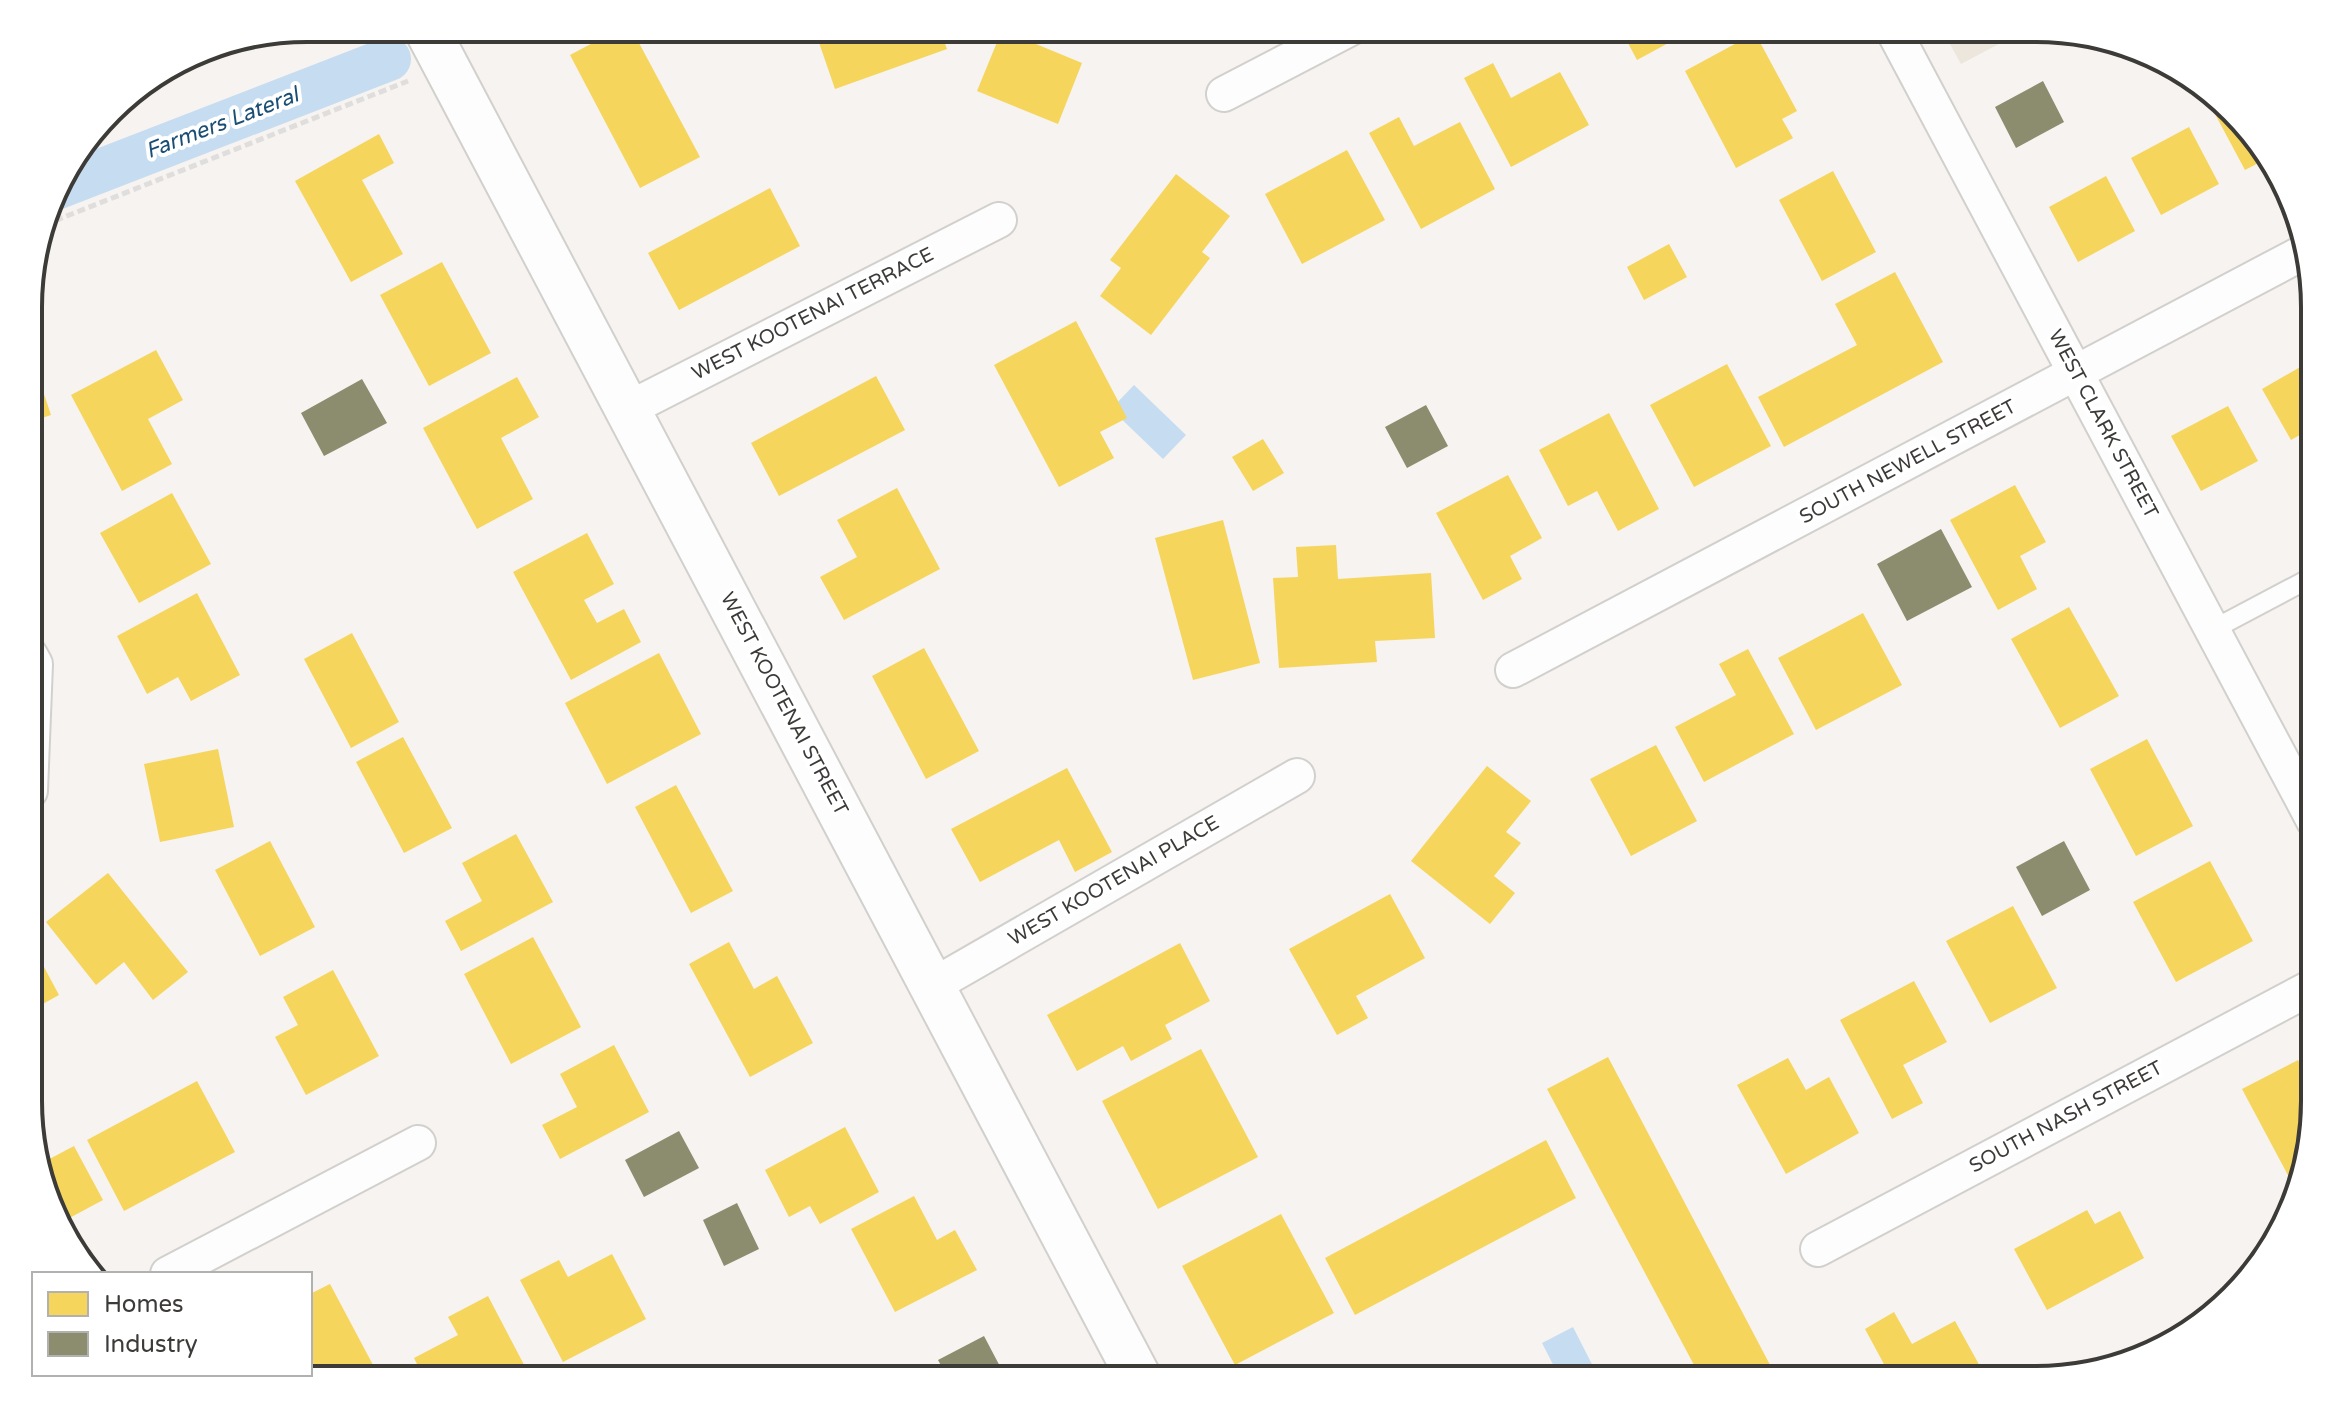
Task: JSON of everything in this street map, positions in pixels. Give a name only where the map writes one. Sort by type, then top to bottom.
[{"type":"street","points":[[1224,94],[1324,42]]},
{"type":"street","name":"WEST CLARK STREET","points":[[1899,42],[2300,795]]},
{"type":"street","name":"WEST KOOTENAI STREET","points":[[436,46],[1132,1366]]},
{"type":"street","name":"WEST KOOTENAI TERRACE","points":[[628,409],[999,220]]},
{"type":"street","name":"SOUTH NEWELL STREET","points":[[1513,670],[2296,256]]},
{"type":"street","name":"WEST KOOTENAI PLACE","points":[[932,986],[1297,776]]},
{"type":"street","name":"SOUTH NASH STREET","points":[[1818,1249],[2300,993]]},
{"type":"street","points":[[172,1272],[418,1143]]},
{"type":"lane","points":[[2212,630],[2300,583]]},
{"type":"path","points":[[57,219],[436,46]]},
{"type":"shaded area","points":[[1949,42],[2003,42],[1961,64]]},
{"type":"water","points":[[1134,385],[1186,435],[1163,459],[1111,409]]},
{"type":"water","points":[[1573,1327],[1592,1365],[1553,1365],[1542,1343]]},
{"type":"building: Homes","points":[[595,42],[638,42],[700,157],[640,188],[570,55]]},
{"type":"building: Homes","points":[[819,42],[944,42],[947,49],[835,89]]},
{"type":"building: Homes","points":[[997,42],[1031,42],[1082,63],[1058,124],[977,91]]},
{"type":"building: Homes","points":[[1627,42],[1670,42],[1637,60]]},
{"type":"building: Homes","points":[[1738,42],[1760,42],[1797,111],[1782,119],[1793,138],[1736,168],[1685,71]]},
{"type":"building: Homes","points":[[1493,63],[1511,98],[1560,72],[1589,125],[1511,167],[1464,78]]},
{"type":"building: Homes","points":[[2215,114],[2235,132],[2258,163],[2245,170]]},
{"type":"building: Homes","points":[[1399,117],[1414,146],[1460,122],[1495,189],[1421,229],[1369,133]]},
{"type":"building: Homes","points":[[2189,127],[2219,184],[2161,215],[2131,158]]},
{"type":"building: Homes","points":[[379,134],[394,163],[362,180],[403,254],[351,282],[295,181]]},
{"type":"building: Homes","points":[[1347,150],[1385,220],[1302,264],[1265,194]]},
{"type":"building: Homes","points":[[1833,171],[1876,252],[1822,281],[1779,200]]},
{"type":"building: Homes","points":[[1176,174],[1230,216],[1202,252],[1210,258],[1151,335],[1100,296],[1121,268],[1110,260]]},
{"type":"building: Homes","points":[[2106,176],[2135,231],[2078,262],[2049,207]]},
{"type":"building: Homes","points":[[770,188],[800,246],[679,310],[648,253]]},
{"type":"building: Homes","points":[[1669,244],[1687,277],[1644,300],[1627,267]]},
{"type":"building: Homes","points":[[442,262],[491,353],[429,386],[380,295]]},
{"type":"building: Homes","points":[[1895,272],[1943,362],[1784,447],[1758,397],[1857,345],[1835,304]]},
{"type":"building: Homes","points":[[1076,321],[1127,418],[1100,432],[1114,458],[1059,487],[994,365]]},
{"type":"building: Homes","points":[[156,350],[183,400],[148,419],[172,464],[122,491],[71,395]]},
{"type":"building: Homes","points":[[1727,364],[1771,446],[1694,487],[1650,405]]},
{"type":"building: Homes","points":[[2300,367],[2300,435],[2291,440],[2262,389]]},
{"type":"building: Homes","points":[[876,376],[905,430],[779,496],[751,443]]},
{"type":"building: Homes","points":[[517,377],[539,417],[501,438],[533,499],[477,529],[423,428]]},
{"type":"building: Homes","points":[[42,388],[51,415],[42,418]]},
{"type":"building: Homes","points":[[2228,406],[2258,461],[2201,491],[2171,436]]},
{"type":"building: Homes","points":[[1609,413],[1659,509],[1618,531],[1597,491],[1568,506],[1539,450]]},
{"type":"building: Homes","points":[[1263,439],[1284,473],[1253,491],[1232,457]]},
{"type":"building: Homes","points":[[1508,475],[1542,538],[1510,556],[1522,579],[1483,600],[1436,513]]},
{"type":"building: Homes","points":[[2015,485],[2046,542],[2020,556],[2037,589],[1998,610],[1950,520]]},
{"type":"building: Homes","points":[[897,488],[940,569],[844,620],[820,577],[857,557],[837,520]]},
{"type":"building: Homes","points":[[172,493],[211,564],[139,603],[100,533]]},
{"type":"building: Homes","points":[[1223,520],[1260,663],[1193,680],[1155,538]]},
{"type":"building: Homes","points":[[587,533],[614,584],[584,600],[597,623],[624,609],[641,642],[571,680],[513,572]]},
{"type":"building: Homes","points":[[1336,545],[1338,579],[1431,573],[1435,638],[1375,641],[1377,662],[1279,668],[1273,578],[1298,577],[1296,547]]},
{"type":"building: Homes","points":[[197,593],[240,675],[191,701],[178,677],[147,694],[117,636]]},
{"type":"building: Homes","points":[[2069,607],[2119,696],[2060,728],[2011,639]]},
{"type":"building: Homes","points":[[1863,613],[1902,685],[1816,730],[1778,658]]},
{"type":"building: Homes","points":[[352,633],[399,722],[351,748],[304,659]]},
{"type":"building: Homes","points":[[924,648],[979,751],[926,779],[872,676]]},
{"type":"building: Homes","points":[[1748,649],[1794,734],[1704,782],[1675,727],[1736,695],[1719,664]]},
{"type":"building: Homes","points":[[659,653],[701,734],[607,784],[565,703]]},
{"type":"building: Homes","points":[[403,737],[452,828],[404,853],[356,762]]},
{"type":"building: Homes","points":[[2147,739],[2193,826],[2136,856],[2090,769]]},
{"type":"building: Homes","points":[[1656,745],[1697,821],[1631,856],[1590,779]]},
{"type":"building: Homes","points":[[218,749],[234,827],[160,842],[144,764]]},
{"type":"building: Homes","points":[[1487,766],[1531,801],[1506,832],[1521,843],[1494,876],[1515,893],[1490,924],[1411,861]]},
{"type":"building: Homes","points":[[1067,768],[1112,852],[1075,872],[1059,840],[980,882],[951,829]]},
{"type":"building: Homes","points":[[676,785],[733,891],[691,913],[635,807]]},
{"type":"building: Homes","points":[[516,834],[553,902],[461,951],[445,921],[482,901],[462,863]]},
{"type":"building: Homes","points":[[270,841],[315,927],[260,956],[215,870]]},
{"type":"building: Homes","points":[[2210,861],[2253,941],[2176,982],[2133,902]]},
{"type":"building: Homes","points":[[108,873],[188,972],[153,1000],[124,962],[96,985],[46,922]]},
{"type":"building: Homes","points":[[1390,894],[1425,958],[1356,996],[1368,1018],[1337,1035],[1289,949]]},
{"type":"building: Homes","points":[[2013,906],[2057,988],[1990,1023],[1946,941]]},
{"type":"building: Homes","points":[[533,937],[581,1027],[511,1064],[464,974]]},
{"type":"building: Homes","points":[[729,942],[754,989],[777,976],[813,1043],[750,1077],[689,964]]},
{"type":"building: Homes","points":[[1180,943],[1210,1001],[1165,1025],[1172,1039],[1131,1061],[1123,1046],[1077,1071],[1047,1015]]},
{"type":"building: Homes","points":[[42,963],[59,995],[42,1004]]},
{"type":"building: Homes","points":[[333,970],[379,1056],[306,1095],[275,1037],[298,1025],[283,997]]},
{"type":"building: Homes","points":[[1914,981],[1947,1042],[1903,1065],[1923,1103],[1892,1119],[1840,1020]]},
{"type":"building: Homes","points":[[614,1045],[649,1112],[560,1159],[542,1125],[577,1107],[560,1074]]},
{"type":"building: Homes","points":[[1201,1049],[1258,1157],[1158,1209],[1102,1101]]},
{"type":"building: Homes","points":[[1608,1057],[1770,1365],[1694,1365],[1547,1089]]},
{"type":"building: Homes","points":[[1788,1058],[1806,1090],[1829,1077],[1859,1133],[1786,1174],[1737,1085]]},
{"type":"building: Homes","points":[[2298,1060],[2300,1119],[2289,1178],[2242,1089]]},
{"type":"building: Homes","points":[[197,1081],[235,1152],[124,1211],[87,1140]]},
{"type":"building: Homes","points":[[845,1127],[879,1192],[820,1224],[810,1206],[789,1217],[765,1170]]},
{"type":"building: Homes","points":[[1546,1140],[1576,1198],[1355,1315],[1325,1258]]},
{"type":"building: Homes","points":[[74,1146],[103,1200],[69,1218],[49,1159]]},
{"type":"building: Homes","points":[[914,1196],[937,1240],[955,1230],[977,1270],[895,1312],[851,1229]]},
{"type":"building: Homes","points":[[2087,1210],[2095,1224],[2120,1211],[2144,1258],[2047,1310],[2014,1249]]},
{"type":"building: Homes","points":[[1281,1214],[1334,1313],[1235,1365],[1182,1266]]},
{"type":"building: Homes","points":[[612,1254],[646,1319],[563,1362],[520,1280],[559,1260],[568,1277]]},
{"type":"building: Homes","points":[[330,1284],[374,1366],[312,1366],[312,1293]]},
{"type":"building: Homes","points":[[488,1296],[525,1366],[418,1366],[414,1358],[458,1335],[448,1317]]},
{"type":"building: Homes","points":[[1894,1312],[1912,1344],[1955,1321],[1979,1365],[1884,1365],[1865,1329]]},
{"type":"building: Industry","points":[[2043,81],[2064,122],[2016,148],[1995,107]]},
{"type":"building: Industry","points":[[362,379],[387,423],[324,456],[301,413]]},
{"type":"building: Industry","points":[[1426,405],[1448,446],[1407,468],[1385,427]]},
{"type":"building: Industry","points":[[1941,529],[1972,587],[1907,621],[1877,564]]},
{"type":"building: Industry","points":[[2064,841],[2090,890],[2042,916],[2016,867]]},
{"type":"building: Industry","points":[[679,1131],[699,1168],[644,1197],[625,1160]]},
{"type":"building: Industry","points":[[737,1203],[759,1249],[724,1266],[703,1220]]},
{"type":"building: Industry","points":[[984,1336],[1000,1366],[941,1366],[938,1360]]},
{"type":"waterway","name":"Farmers Lateral","points":[[74,181],[389,59]]}]
